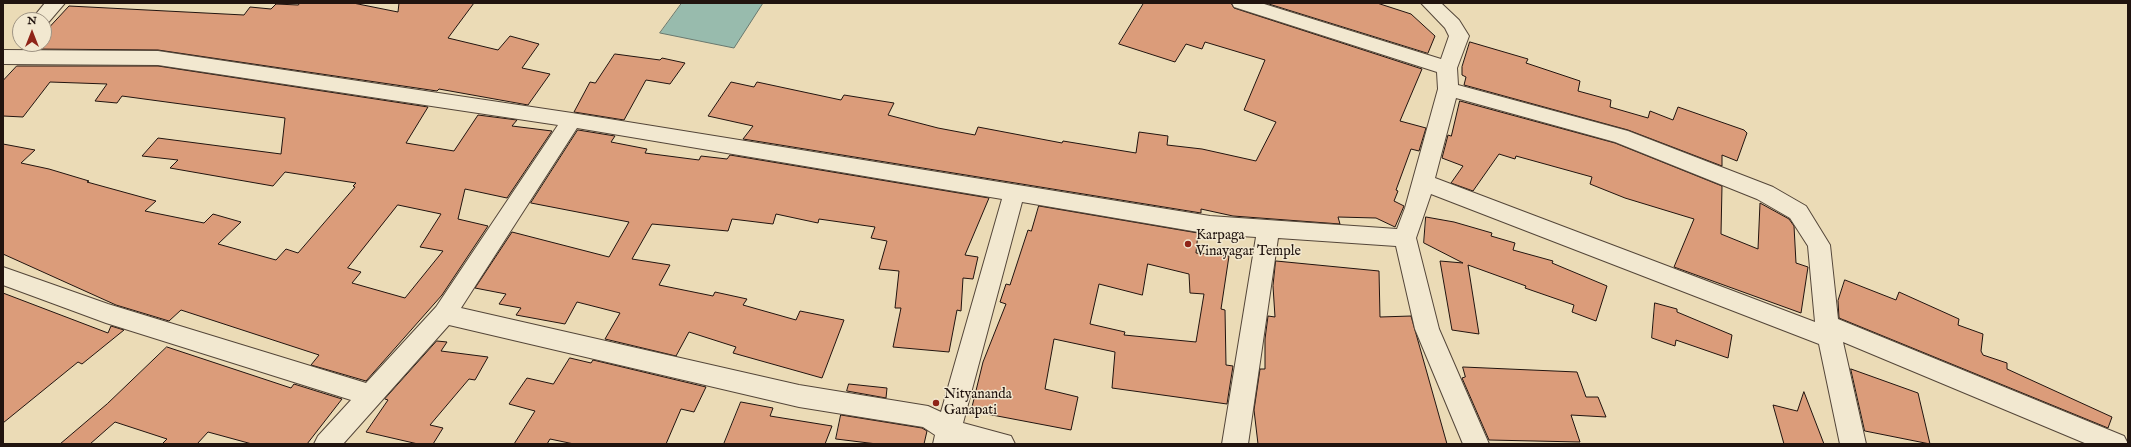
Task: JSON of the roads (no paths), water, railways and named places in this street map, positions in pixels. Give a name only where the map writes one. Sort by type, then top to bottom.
[{"type":"street","points":[[48,12],[56,3]]},
{"type":"street","points":[[1241,3],[1448,78],[1621,136],[1765,193],[1798,212],[1819,245],[1829,332],[1853,444]]},
{"type":"street","points":[[1430,3],[1452,24],[1459,36],[1416,208],[1405,238],[1427,329],[1476,444]]},
{"type":"street","points":[[8,55],[158,58],[572,120],[1210,225],[1405,238]]},
{"type":"street","points":[[327,444],[444,314],[572,120]]},
{"type":"street","points":[[1422,182],[1829,332],[2115,444]]},
{"type":"street","points":[[947,437],[1014,193]]},
{"type":"street","points":[[1235,444],[1268,229]]},
{"type":"street","points":[[3,276],[106,313],[370,395]]},
{"type":"street","points":[[444,314],[799,396],[928,417],[947,437],[1002,444]]},
{"type":"place","name":"Karpaga Vinayagar Temple","points":[[1188,244]]},
{"type":"place","name":"Nityananda Ganapati","points":[[936,403]]}]
